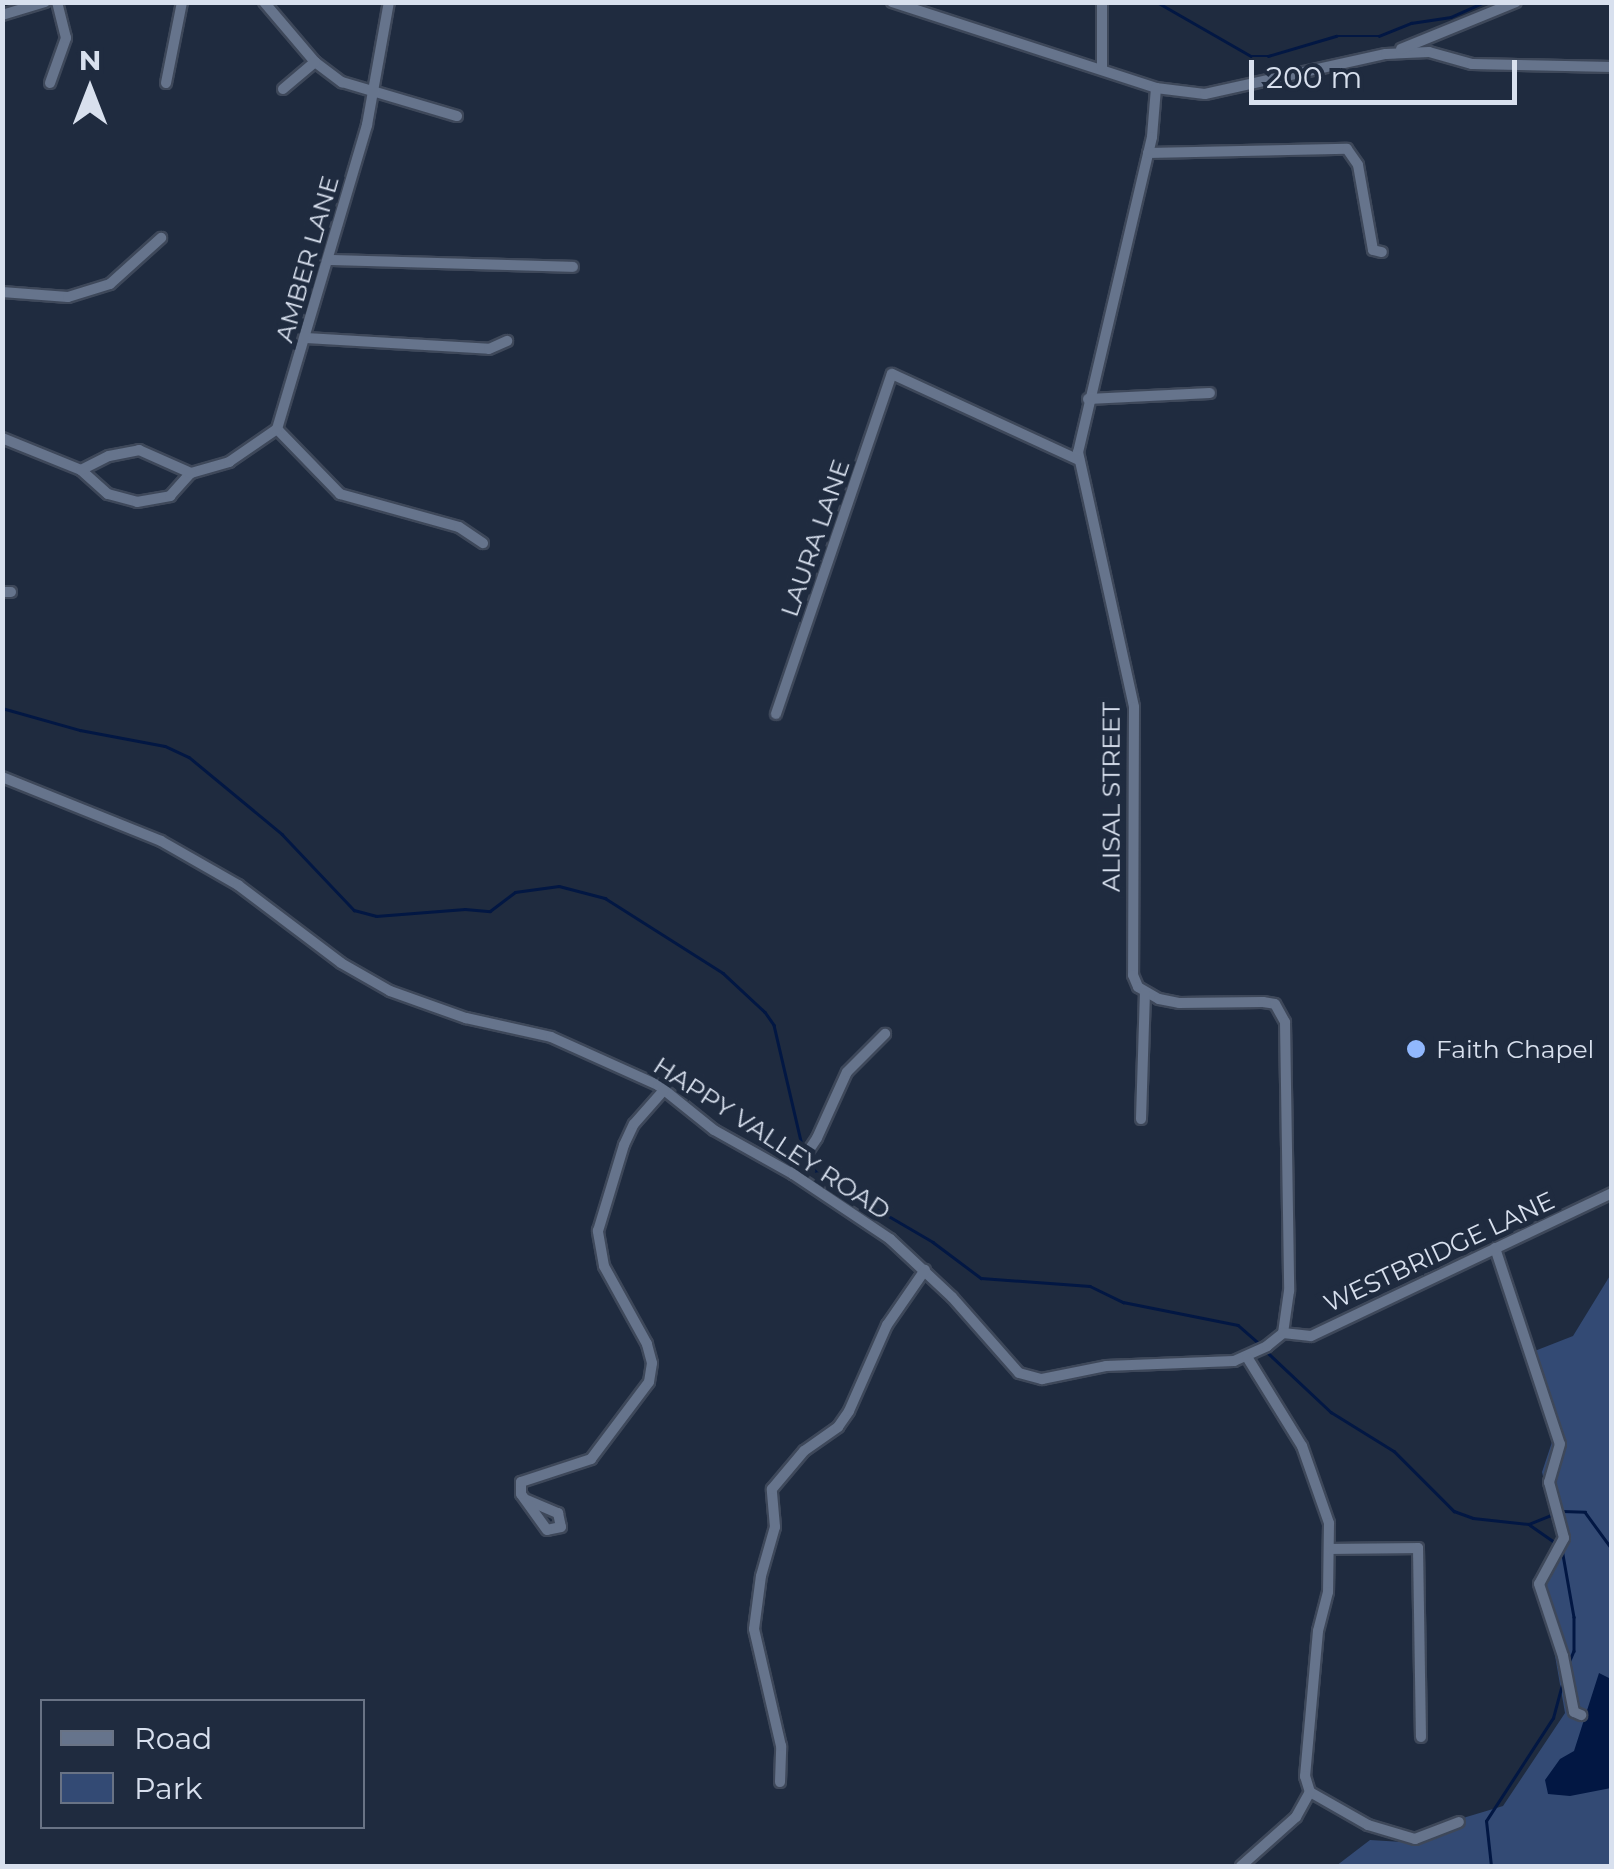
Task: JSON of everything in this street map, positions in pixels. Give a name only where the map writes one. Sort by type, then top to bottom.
[{"type":"street","points":[[2,15],[45,2]]},
{"type":"street","points":[[50,83],[66,38],[56,2]]},
{"type":"street","points":[[166,83],[182,2]]},
{"type":"street","name":"AMBER LANE","points":[[277,429],[375,92],[389,2]]},
{"type":"street","points":[[892,2],[1156,88],[1204,94],[1386,54],[1442,36],[1516,2]]},
{"type":"street","points":[[1102,2],[1102,68]]},
{"type":"street","points":[[272,5],[315,62],[342,82],[457,116]]},
{"type":"street","points":[[1386,54],[1429,52],[1472,64],[1612,67]]},
{"type":"street","points":[[283,89],[315,62]]},
{"type":"street","name":"ALISAL STREET","points":[[1146,993],[1133,975],[1131,956],[1134,708],[1078,460],[1088,399],[1148,154],[1156,88]]},
{"type":"street","points":[[1148,154],[1347,149],[1358,164],[1373,250],[1382,252]]},
{"type":"street","points":[[2,292],[68,297],[110,284],[162,238]]},
{"type":"street","points":[[328,260],[573,268]]},
{"type":"street","points":[[306,338],[489,349],[507,342]]},
{"type":"street","name":"LAURA LANE","points":[[776,714],[892,374],[1078,460]]},
{"type":"street","points":[[1088,399],[1210,393]]},
{"type":"street","points":[[2,438],[82,470],[108,494],[137,502],[170,496],[191,473],[229,462],[277,429],[340,494],[459,527],[483,542]]},
{"type":"street","points":[[82,470],[109,456],[139,450],[191,473]]},
{"type":"street","name":"HAPPY VALLEY ROAD","points":[[2,777],[161,841],[238,886],[340,963],[381,987],[466,1018],[552,1036],[664,1090],[714,1130],[866,1220],[925,1270],[1007,1363],[1030,1378],[1106,1366],[1198,1365],[1246,1358],[1283,1332]]},
{"type":"street","points":[[1141,1119],[1146,993],[1179,1003],[1275,1004],[1285,1022],[1289,1291],[1283,1332]]},
{"type":"street","points":[[792,1174],[813,1144],[847,1072],[885,1034]]},
{"type":"street","points":[[527,1500],[520,1490],[523,1479],[591,1460],[649,1382],[652,1363],[647,1344],[604,1266],[598,1231],[634,1124],[664,1090]]},
{"type":"street","name":"WESTBRIDGE LANE","points":[[1283,1332],[1311,1336],[1612,1194]]},
{"type":"street","points":[[1495,1248],[1560,1444],[1550,1468],[1560,1546],[1538,1584],[1564,1663],[1574,1712],[1580,1715]]},
{"type":"street","points":[[780,1782],[783,1768],[778,1730],[754,1629],[761,1576],[775,1527],[772,1489],[804,1451],[838,1427],[887,1325],[925,1270]]},
{"type":"street","points":[[1246,1358],[1302,1446],[1319,1487],[1331,1549],[1305,1776],[1310,1792],[1368,1825],[1415,1839],[1459,1822]]},
{"type":"street","points":[[1331,1549],[1418,1548],[1421,1737]]},
{"type":"street","points":[[1241,1866],[1296,1817],[1310,1792]]},
{"type":"green space","points":[[1611,1274],[1611,1866],[1336,1866],[1370,1840],[1419,1843],[1453,1821],[1503,1806],[1565,1713],[1551,1633],[1532,1585],[1557,1538],[1542,1472],[1552,1442],[1527,1354],[1573,1336]]},
{"type":"shaded area","points":[[1599,1673],[1611,1679],[1611,1788],[1570,1796],[1548,1794],[1545,1780],[1560,1759],[1574,1751]]},
{"type":"waterway","points":[[1157,2],[1251,56],[1268,56],[1336,36],[1379,36],[1411,23],[1451,17],[1485,2]]},
{"type":"waterway","points":[[2,708],[80,730],[165,746],[189,757],[282,834],[354,910],[376,916],[465,909],[490,911],[515,892],[559,886],[605,898],[723,973],[765,1012],[774,1025],[803,1150]]},
{"type":"waterway","points":[[808,1157],[815,1171],[827,1180],[933,1242],[981,1278],[1090,1286],[1123,1302],[1238,1325],[1262,1346]]},
{"type":"waterway","points":[[1267,1352],[1331,1412],[1394,1451],[1454,1511],[1473,1518],[1529,1524],[1554,1514]]},
{"type":"waterway","points":[[1562,1511],[1585,1512],[1612,1549]]},
{"type":"waterway","points":[[1530,1525],[1556,1543]]},
{"type":"waterway","points":[[1562,1549],[1574,1617],[1574,1651],[1569,1663]]},
{"type":"waterway","points":[[1491,1866],[1486,1821],[1553,1718],[1563,1680]]},
{"type":"place","name":"Faith Chapel","points":[[1416,1049]]}]
